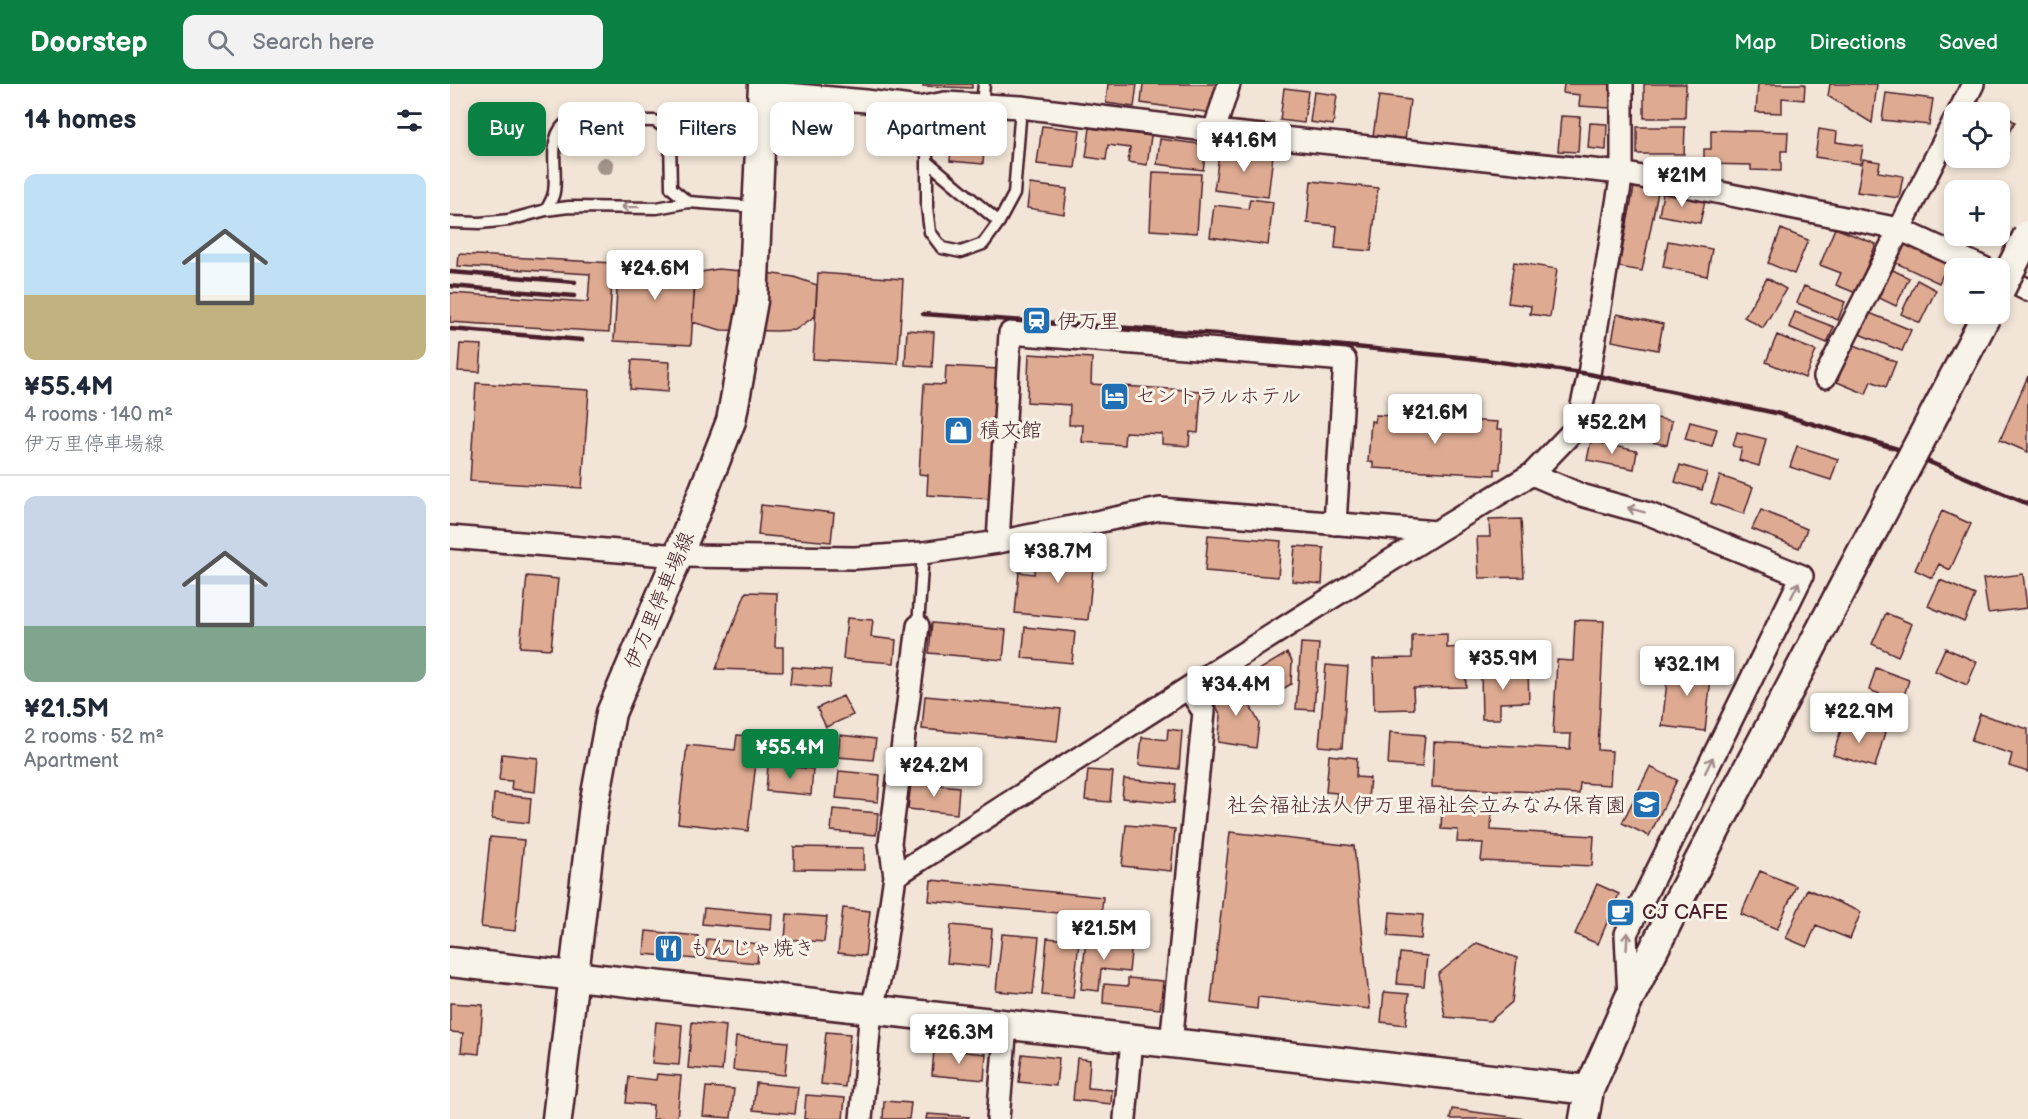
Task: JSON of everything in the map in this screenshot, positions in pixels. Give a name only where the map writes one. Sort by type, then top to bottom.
[{"type":"street","points":[[1214,131],[1229,84]]},
{"type":"street","points":[[895,876],[1188,688],[1532,474],[1577,427],[1589,375],[1622,173],[1622,84]]},
{"type":"street","points":[[1964,102],[1973,84]]},
{"type":"street","points":[[763,88],[873,102]]},
{"type":"street","name":"伊万里停車場線","points":[[557,1119],[594,806],[611,713],[678,556],[731,421],[753,301],[763,88]]},
{"type":"street","points":[[949,102],[983,94],[1021,107],[1214,131],[1622,173],[1899,229],[1962,258]]},
{"type":"street","points":[[1825,377],[1944,141]]},
{"type":"street","points":[[2010,270],[2028,235]]},
{"type":"street","points":[[2010,281],[2028,290]]},
{"type":"street","points":[[1584,1119],[1589,1090],[1629,999],[1676,905],[1982,324]]},
{"type":"street","points":[[998,542],[1010,333],[1345,360],[1335,524]]},
{"type":"street","points":[[1532,474],[1581,495],[1649,514],[1802,576],[1626,934],[1629,999]]},
{"type":"street","points":[[450,537],[678,556],[855,558],[922,553],[998,542],[1160,509],[1436,532]]},
{"type":"street","points":[[861,1119],[871,1010],[880,977],[895,876],[890,843],[918,626]]},
{"type":"street","points":[[1171,1044],[1204,712],[1188,688]]},
{"type":"street","points":[[450,962],[1589,1090]]},
{"type":"street","points":[[998,1119],[1006,1025]]},
{"type":"street","points":[[1125,1119],[1132,1040]]},
{"type":"lane","points":[[928,156],[927,207],[930,232],[942,248],[961,252],[983,244],[999,222],[1014,194],[1021,107]]},
{"type":"lane","points":[[546,210],[554,194],[556,136],[560,127],[570,120],[655,121],[665,128],[670,137],[671,188],[657,208]]},
{"type":"lane","points":[[928,162],[999,222]]},
{"type":"lane","points":[[671,188],[688,202]]},
{"type":"lane","points":[[554,194],[569,207]]},
{"type":"lane","points":[[450,222],[480,223],[508,220],[546,210],[569,207],[657,208],[688,202],[759,207]]},
{"type":"lane","points":[[918,626],[922,553]]},
{"type":"building","points":[[923,84],[972,84],[972,88],[923,86]]},
{"type":"building","points":[[1108,84],[1137,84],[1134,107],[1106,103]]},
{"type":"building","points":[[1143,84],[1216,84],[1212,113],[1141,103]]},
{"type":"building","points":[[1564,84],[1611,84],[1610,108],[1579,106],[1580,95],[1563,93]]},
{"type":"building","points":[[1644,84],[1686,84],[1685,118],[1644,118]]},
{"type":"building","points":[[1758,84],[1805,84],[1804,100],[1782,98],[1782,113],[1756,112]]},
{"type":"building","points":[[1830,84],[1877,84],[1872,123],[1828,96]]},
{"type":"building","points":[[1284,88],[1308,91],[1304,123],[1280,120]]},
{"type":"building","points":[[1314,92],[1337,95],[1333,125],[1310,122]]},
{"type":"building","points":[[1886,93],[1933,99],[1929,125],[1882,120]]},
{"type":"building","points":[[1379,96],[1410,100],[1405,140],[1373,136]]},
{"type":"building","points":[[1561,116],[1580,117],[1578,152],[1558,151]]},
{"type":"building","points":[[2010,119],[2015,122],[2010,130]]},
{"type":"building","points":[[1590,123],[1607,124],[1606,150],[1588,148]]},
{"type":"building","points":[[1042,126],[1080,130],[1075,168],[1037,164]]},
{"type":"building","points":[[1637,127],[1685,127],[1684,154],[1637,154]]},
{"type":"building","points":[[1090,128],[1151,136],[1147,165],[1128,162],[1130,148],[1108,145],[1106,160],[1086,157]]},
{"type":"building","points":[[1819,129],[1837,132],[1836,142],[1863,146],[1860,164],[1815,157]]},
{"type":"building","points":[[1711,130],[1788,132],[1787,151],[1781,151],[1781,171],[1751,170],[1751,165],[1704,164],[1704,149],[1711,149]]},
{"type":"building","points":[[1160,139],[1207,145],[1203,170],[1157,164]]},
{"type":"building","points":[[1220,148],[1273,155],[1268,197],[1214,190]]},
{"type":"building","points":[[950,156],[984,156],[983,164],[950,161]]},
{"type":"building","points":[[1863,159],[1880,162],[1878,172],[1903,176],[1899,198],[1857,192]]},
{"type":"building","points":[[1153,172],[1201,174],[1197,233],[1150,230]]},
{"type":"building","points":[[1311,181],[1378,188],[1371,251],[1335,248],[1337,226],[1307,223]]},
{"type":"building","points":[[1030,184],[1067,189],[1064,214],[1027,208]]},
{"type":"building","points":[[1634,187],[1658,192],[1642,271],[1619,267]]},
{"type":"building","points":[[1663,193],[1705,201],[1700,223],[1659,215]]},
{"type":"building","points":[[1250,199],[1273,202],[1268,245],[1210,237],[1214,205],[1248,209]]},
{"type":"building","points":[[1835,228],[1876,244],[1856,293],[1836,285],[1841,273],[1820,265]]},
{"type":"building","points":[[1781,229],[1808,240],[1794,274],[1768,263]]},
{"type":"building","points":[[1668,241],[1712,249],[1707,276],[1663,267]]},
{"type":"building","points":[[1906,241],[1944,259],[1944,272],[1939,283],[1896,263]]},
{"type":"building","points":[[459,254],[613,263],[609,332],[450,322],[450,293],[588,302],[590,274],[458,266]]},
{"type":"building","points":[[619,257],[696,262],[691,345],[614,341]]},
{"type":"building","points":[[1514,262],[1557,269],[1550,317],[1530,314],[1531,306],[1508,303]]},
{"type":"building","points":[[1889,268],[1909,278],[1896,306],[1875,296]]},
{"type":"building","points":[[718,269],[794,277],[817,285],[815,316],[795,330],[776,331],[721,330],[692,322],[696,273]]},
{"type":"building","points":[[818,273],[903,279],[898,364],[813,359]]},
{"type":"building","points":[[1767,278],[1786,289],[1763,328],[1744,317]]},
{"type":"building","points":[[1917,280],[1936,290],[1920,323],[1901,314]]},
{"type":"building","points":[[1804,286],[1845,302],[1838,320],[1797,303]]},
{"type":"building","points":[[1795,312],[1834,327],[1827,343],[1789,327]]},
{"type":"building","points":[[1867,312],[1911,330],[1902,351],[1859,334]]},
{"type":"building","points":[[1617,314],[1663,324],[1658,350],[1612,341]]},
{"type":"building","points":[[907,330],[934,332],[932,367],[905,365]]},
{"type":"building","points":[[1777,335],[1816,351],[1805,378],[1766,362]]},
{"type":"building","points":[[460,344],[482,345],[480,372],[458,371]]},
{"type":"building","points":[[1852,344],[1896,362],[1886,387],[1871,381],[1866,394],[1837,382]]},
{"type":"building","name":"セントラルホテル","points":[[1029,354],[1092,358],[1091,384],[1201,391],[1198,433],[1190,432],[1189,446],[1162,444],[1162,434],[1125,432],[1124,445],[1082,442],[1083,425],[1069,425],[1070,405],[1027,402]]},
{"type":"building","points":[[632,360],[670,362],[668,392],[630,389]]},
{"type":"building","name":"積文館","points":[[946,366],[998,369],[991,499],[927,495],[928,475],[919,474],[924,384],[945,385]]},
{"type":"building","points":[[2028,376],[2028,452],[2000,440]]},
{"type":"building","points":[[476,383],[589,390],[582,488],[470,481]]},
{"type":"building","points":[[1600,407],[1672,421],[1667,445],[1595,431]]},
{"type":"building","points":[[1376,415],[1498,422],[1497,429],[1502,429],[1500,469],[1495,469],[1495,475],[1373,468],[1373,462],[1368,462],[1371,421],[1375,422]]},
{"type":"building","points":[[1690,422],[1717,429],[1712,446],[1685,439]]},
{"type":"building","points":[[1737,432],[1766,439],[1759,466],[1739,460],[1742,448],[1733,446]]},
{"type":"building","points":[[1591,441],[1637,451],[1634,469],[1587,460]]},
{"type":"building","points":[[1797,446],[1838,459],[1831,480],[1790,467]]},
{"type":"building","points":[[1680,465],[1707,473],[1702,490],[1675,482]]},
{"type":"building","points":[[1720,476],[1753,487],[1744,514],[1711,503]]},
{"type":"building","points":[[761,505],[834,513],[831,542],[758,535]]},
{"type":"building","points":[[1761,510],[1807,529],[1799,548],[1752,529]]},
{"type":"building","points":[[1942,511],[1971,524],[1950,570],[1939,564],[1932,578],[1915,570]]},
{"type":"building","points":[[1521,519],[1524,577],[1479,578],[1477,537],[1490,537],[1489,520]]},
{"type":"building","points":[[1208,535],[1281,541],[1278,577],[1205,571]]},
{"type":"building","points":[[1082,545],[1095,547],[1088,620],[1015,613],[1019,572],[1034,574],[1036,553]]},
{"type":"building","points":[[1295,546],[1324,548],[1322,584],[1292,581]]},
{"type":"building","points":[[2023,574],[2027,608],[1988,613],[1983,579]]},
{"type":"building","points":[[527,576],[558,579],[551,649],[520,647]]},
{"type":"building","points":[[1940,580],[1975,595],[1964,622],[1928,606]]},
{"type":"building","points":[[746,592],[777,593],[775,647],[783,647],[783,671],[716,669]]},
{"type":"building","points":[[1886,613],[1912,624],[1898,656],[1872,644]]},
{"type":"building","points":[[847,618],[873,620],[871,637],[896,640],[894,663],[843,659]]},
{"type":"building","points":[[1575,620],[1604,621],[1598,750],[1612,751],[1610,785],[1580,783],[1579,794],[1432,787],[1434,742],[1570,749],[1571,734],[1553,734],[1557,660],[1573,661]]},
{"type":"building","points":[[932,623],[1006,630],[1003,660],[929,653]]},
{"type":"building","points":[[1025,627],[1075,632],[1072,663],[1022,658]]},
{"type":"building","points":[[1447,634],[1447,648],[1465,647],[1466,687],[1413,688],[1414,709],[1374,710],[1373,659],[1412,658],[1412,635]]},
{"type":"building","points":[[1301,643],[1319,644],[1314,710],[1296,709]]},
{"type":"building","points":[[1945,648],[1977,662],[1967,685],[1935,671]]},
{"type":"building","points":[[1287,653],[1292,661],[1291,684],[1261,702],[1246,678]]},
{"type":"building","points":[[1669,664],[1712,669],[1705,731],[1662,726]]},
{"type":"building","points":[[1326,665],[1348,667],[1342,748],[1319,746]]},
{"type":"building","points":[[792,667],[831,670],[829,688],[790,684]]},
{"type":"building","points":[[1876,668],[1909,680],[1902,702],[1869,690]]},
{"type":"building","points":[[1528,671],[1529,702],[1500,703],[1500,719],[1482,719],[1481,672]]},
{"type":"building","points":[[1237,680],[1259,723],[1256,748],[1218,742],[1221,716],[1210,694]]},
{"type":"building","points":[[843,696],[853,715],[826,727],[817,708]]},
{"type":"building","points":[[925,696],[1061,709],[1057,742],[922,729]]},
{"type":"building","points":[[1980,714],[2028,729],[2028,772],[2009,766],[2012,754],[1971,741]]},
{"type":"building","points":[[1844,720],[1885,732],[1875,767],[1833,755]]},
{"type":"building","points":[[1168,729],[1182,731],[1179,769],[1139,765],[1142,737],[1167,740]]},
{"type":"building","points":[[1390,732],[1425,735],[1422,767],[1388,765]]},
{"type":"building","points":[[737,735],[759,737],[748,831],[678,823],[687,745],[735,750]]},
{"type":"building","points":[[840,735],[876,739],[873,760],[838,757]]},
{"type":"building","points":[[502,754],[538,758],[535,792],[511,789],[512,781],[499,780]]},
{"type":"building","points":[[1329,755],[1357,758],[1356,777],[1370,778],[1367,809],[1335,806],[1337,793],[1326,792]]},
{"type":"building","points":[[768,765],[813,769],[811,795],[766,791]]},
{"type":"building","points":[[1650,767],[1677,780],[1649,836],[1622,823]]},
{"type":"building","points":[[1088,770],[1113,772],[1110,802],[1085,800]]},
{"type":"building","points":[[839,771],[880,775],[878,802],[836,798]]},
{"type":"building","points":[[1124,779],[1176,784],[1174,803],[1122,798]]},
{"type":"building","points":[[911,782],[959,787],[957,814],[908,809]]},
{"type":"building","points":[[494,794],[531,798],[529,823],[492,819]]},
{"type":"building","points":[[1442,808],[1492,811],[1491,830],[1594,836],[1592,866],[1481,861],[1483,843],[1457,842],[1458,830],[1441,829]]},
{"type":"building","points":[[833,809],[878,813],[876,835],[831,831]]},
{"type":"building","points":[[1126,825],[1175,829],[1171,871],[1122,866]]},
{"type":"building","points":[[1230,832],[1354,846],[1370,1009],[1258,997],[1257,1009],[1211,1003]]},
{"type":"building","points":[[490,837],[524,840],[515,931],[481,927]]},
{"type":"building","points":[[794,847],[864,848],[864,870],[794,869]]},
{"type":"building","points":[[1760,871],[1796,886],[1777,929],[1741,914]]},
{"type":"building","points":[[931,880],[1103,897],[1101,917],[929,901]]},
{"type":"building","points":[[1597,884],[1619,894],[1598,944],[1575,934]]},
{"type":"building","points":[[1807,889],[1861,912],[1850,939],[1816,925],[1807,947],[1786,938]]},
{"type":"building","points":[[704,908],[772,914],[771,930],[702,924]]},
{"type":"building","points":[[843,908],[870,911],[865,956],[838,953]]},
{"type":"building","points":[[1390,912],[1423,915],[1421,939],[1388,936]]},
{"type":"building","points":[[787,914],[827,917],[824,942],[785,939]]},
{"type":"building","points":[[951,925],[992,929],[989,967],[947,963]]},
{"type":"building","points":[[646,931],[698,936],[696,959],[644,954]]},
{"type":"building","points":[[1002,934],[1039,937],[1033,994],[996,991]]},
{"type":"building","points":[[1047,938],[1079,941],[1073,998],[1042,995]]},
{"type":"building","points":[[707,939],[759,944],[757,963],[705,958]]},
{"type":"building","points":[[1086,939],[1132,943],[1129,972],[1101,969],[1099,991],[1081,989]]},
{"type":"building","points":[[1477,943],[1517,958],[1512,1002],[1490,1021],[1445,1017],[1438,974]]},
{"type":"building","points":[[1400,953],[1427,956],[1424,986],[1397,984]]},
{"type":"building","points":[[1128,978],[1163,981],[1160,1009],[1103,1003],[1104,984],[1128,986]]},
{"type":"building","points":[[1384,992],[1409,994],[1406,1025],[1381,1022]]},
{"type":"building","points":[[450,1003],[483,1005],[479,1054],[461,1052],[463,1033],[450,1032]]},
{"type":"building","points":[[656,1022],[682,1025],[679,1065],[652,1063]]},
{"type":"building","points":[[692,1022],[726,1026],[722,1071],[688,1068]]},
{"type":"building","points":[[826,1032],[850,1034],[845,1087],[821,1084]]},
{"type":"building","points":[[736,1037],[788,1042],[785,1075],[733,1070]]},
{"type":"building","points":[[934,1049],[986,1054],[984,1080],[932,1075]]},
{"type":"building","points":[[1022,1054],[1059,1058],[1056,1086],[1019,1082]]},
{"type":"building","points":[[1077,1058],[1090,1060],[1088,1088],[1112,1090],[1111,1104],[1073,1100]]},
{"type":"building","points":[[657,1074],[681,1076],[677,1119],[652,1119],[653,1105],[626,1103],[629,1077],[656,1080]]},
{"type":"building","points":[[756,1083],[798,1087],[795,1114],[753,1110]]},
{"type":"building","points":[[706,1087],[734,1089],[731,1118],[703,1116]]},
{"type":"building","points":[[806,1095],[845,1098],[843,1119],[804,1119]]},
{"type":"building","points":[[884,1101],[911,1103],[909,1119],[883,1119]]},
{"type":"building","points":[[1452,1109],[1526,1119],[1450,1119]]},
{"type":"building","points":[[927,1114],[969,1117],[968,1119],[926,1119]]},
{"type":"railway","points":[[450,272],[575,282]]},
{"type":"railway","points":[[450,286],[574,296]]},
{"type":"railway","points":[[923,314],[1217,334],[1470,358],[1589,374],[1776,413],[1901,450],[2028,504]]},
{"type":"railway","points":[[450,329],[582,340]]},
{"type":"place","name":"伊万里","points":[[1036,321]]},
{"type":"place","name":"セントラルホテル","points":[[1114,396]]},
{"type":"place","name":"積文館","points":[[958,430]]},
{"type":"place","name":"社会福祉法人伊万里福祉会立みなみ保育園","points":[[1647,805]]},
{"type":"place","name":"CJ CAFE","points":[[1621,912]]},
{"type":"place","name":"もんじゃ焼き","points":[[668,948]]}]
